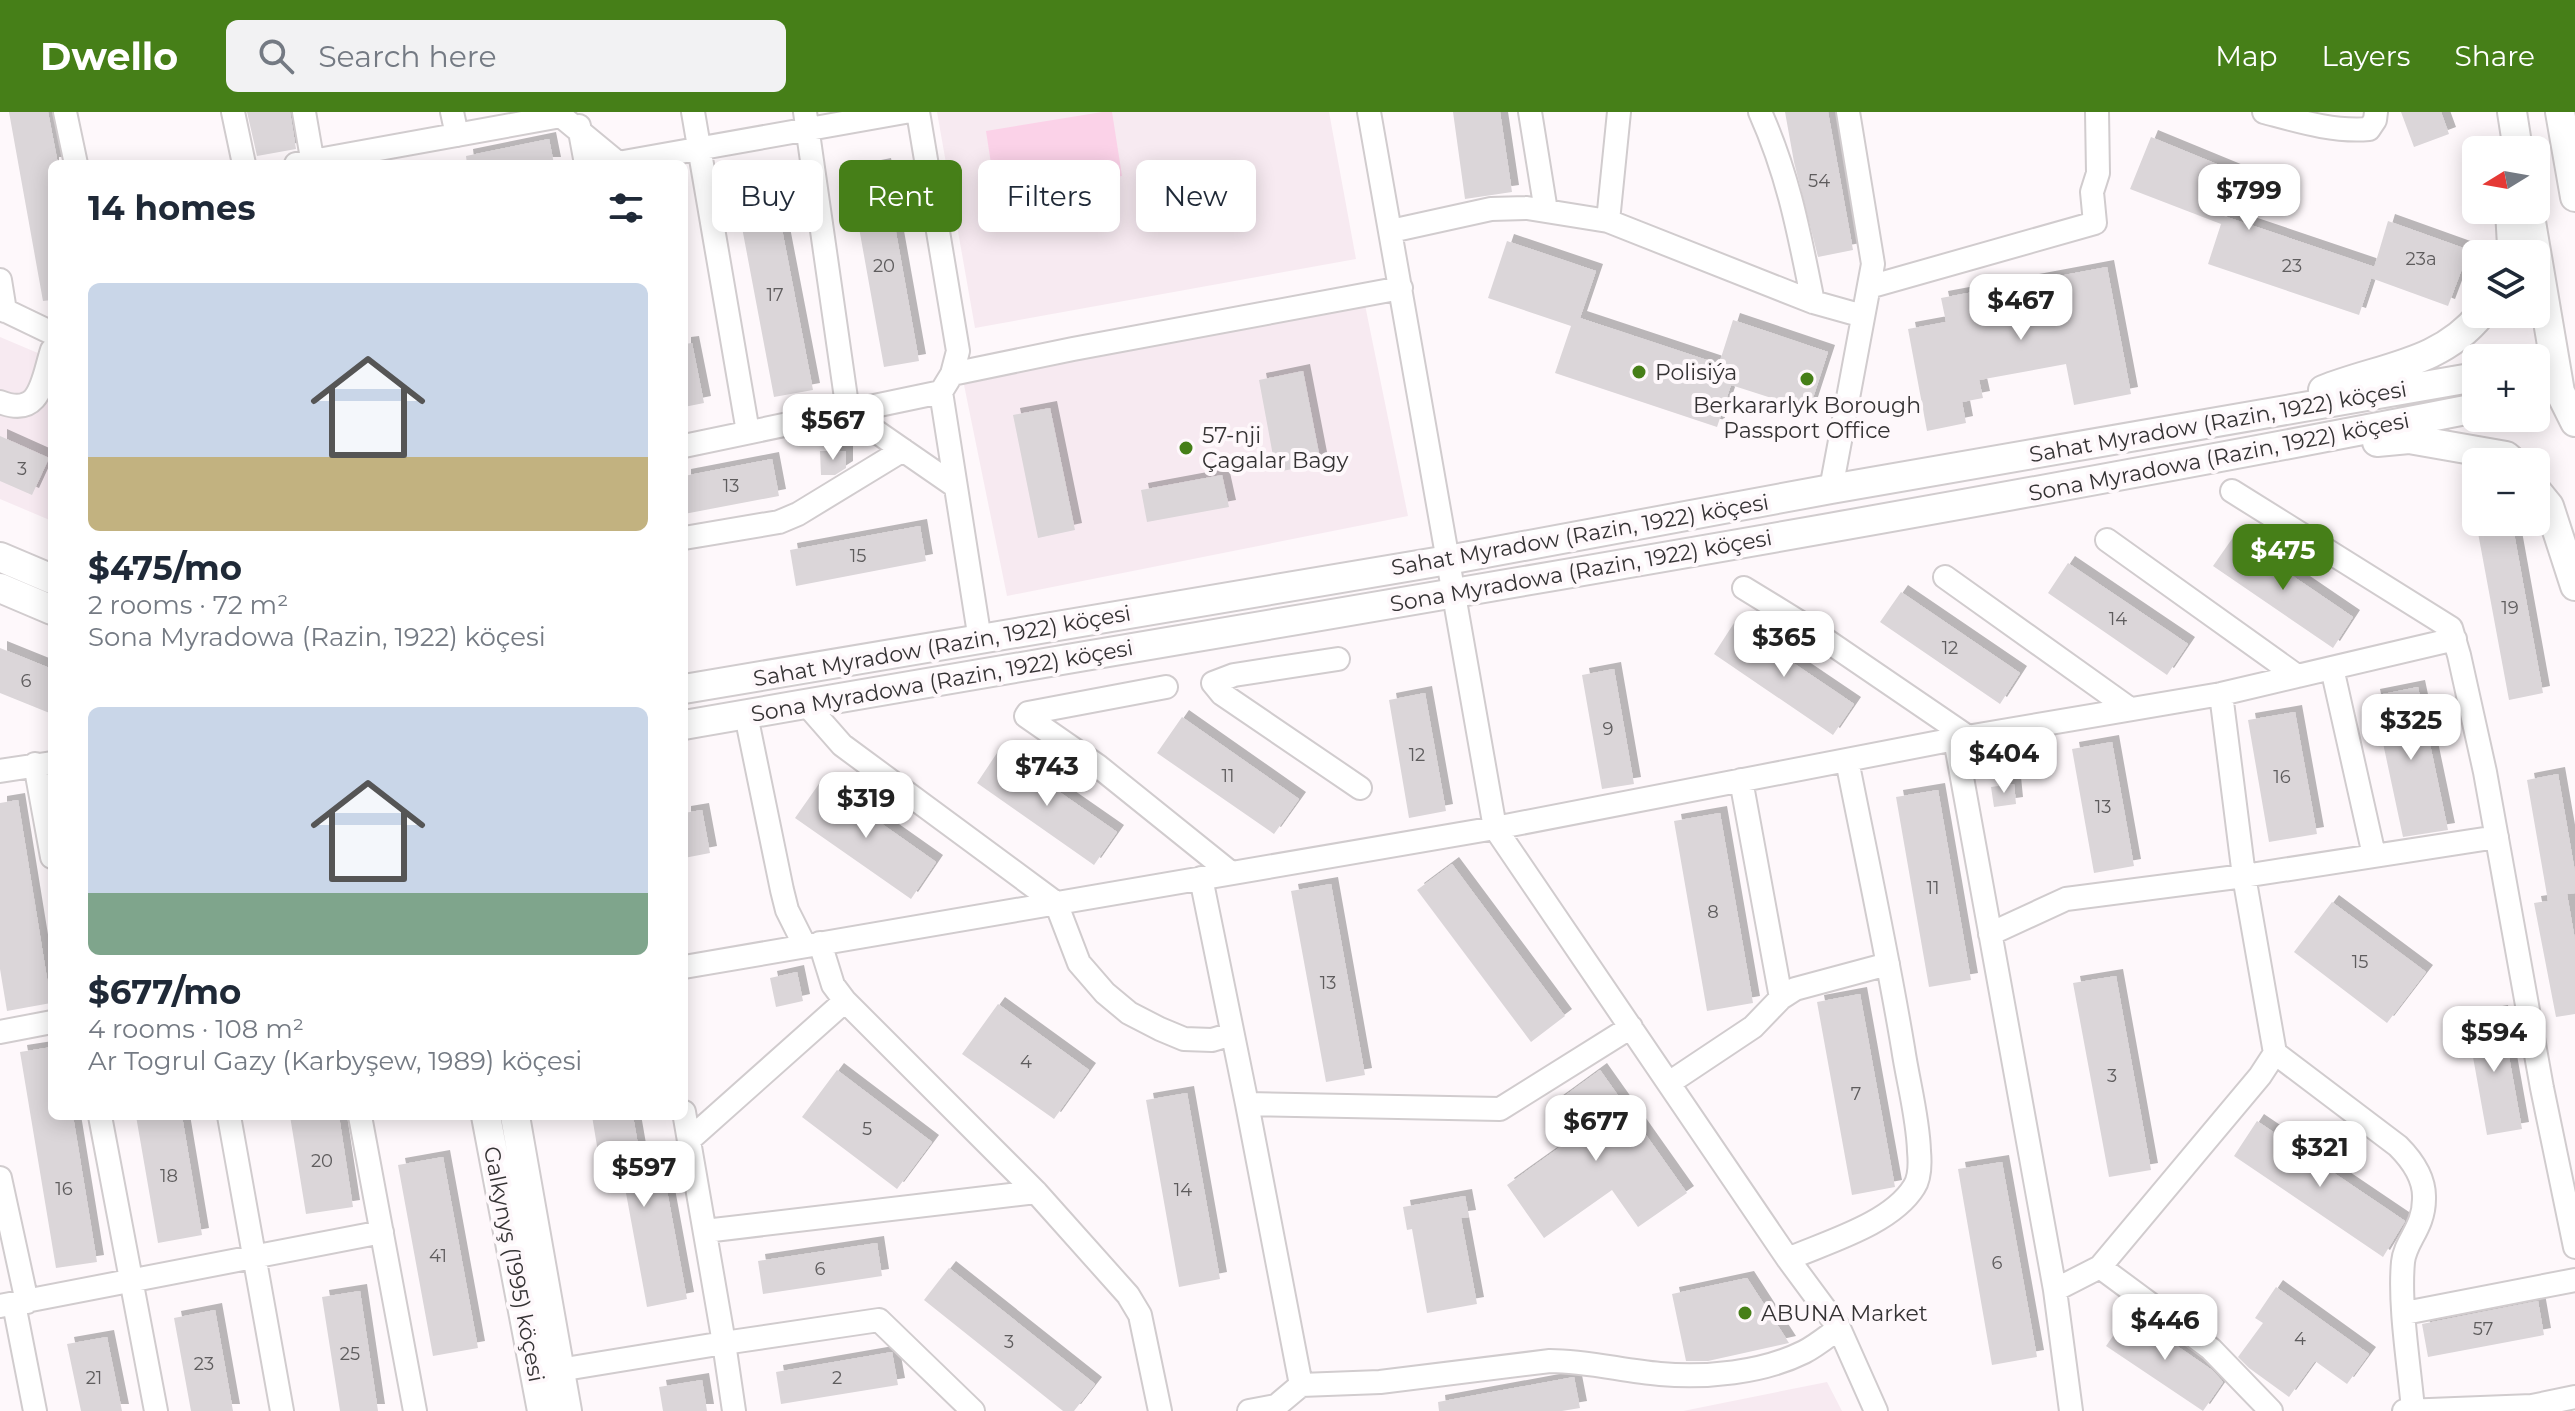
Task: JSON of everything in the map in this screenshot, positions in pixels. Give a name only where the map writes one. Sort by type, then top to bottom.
[{"type":"main road","points":[[2501,112],[2504,136]]},
{"type":"main road","points":[[2512,112],[2516,136]]},
{"type":"main road","points":[[2560,112],[2575,197]]},
{"type":"main road","points":[[2531,224],[2555,362],[2557,393],[2575,422]]},
{"type":"main road","points":[[2253,417],[2331,386],[2426,357],[2469,328]]},
{"type":"main road","name":"Sahat Myradow (Razin, 1922) köçesi","points":[[688,688],[1448,560],[1831,489],[2462,380]]},
{"type":"main road","name":"Sona Myradowa (Razin, 1922) köçesi","points":[[688,724],[1454,594],[2257,451],[2462,411]]},
{"type":"main road","points":[[2257,451],[2409,439],[2462,448]]},
{"type":"main road","points":[[2550,509],[2575,586]]},
{"type":"main road","points":[[0,557],[48,577]]},
{"type":"main road","points":[[0,588],[48,608]]},
{"type":"main road","name":"Galkynyş (1995) köçesi","points":[[487,1120],[542,1411]]},
{"type":"main road","name":"Galkynyş (1995) köçesi","points":[[516,1120],[567,1411]]},
{"type":"street","points":[[65,112],[75,160]]},
{"type":"street","points":[[233,112],[243,160]]},
{"type":"street","points":[[304,112],[307,160]]},
{"type":"street","points":[[452,112],[457,135]]},
{"type":"street","points":[[693,112],[748,432]]},
{"type":"street","points":[[634,160],[700,148],[807,120],[905,112]]},
{"type":"street","points":[[918,112],[958,351],[947,383],[955,486],[980,640]]},
{"type":"street","points":[[1369,112],[1495,828],[1788,1259],[1839,1328],[1876,1411]]},
{"type":"street","points":[[1530,112],[1546,211]]},
{"type":"street","points":[[1608,221],[1619,112]]},
{"type":"street","points":[[1760,112],[1778,152],[1793,198],[1813,302]]},
{"type":"street","points":[[1831,489],[1873,264],[1848,112]]},
{"type":"street","points":[[1869,287],[2095,223],[2092,192],[2098,173],[2097,112]]},
{"type":"street","points":[[2264,112],[2351,131],[2369,129],[2376,112]]},
{"type":"street","points":[[323,160],[561,116],[579,122],[615,160]]},
{"type":"street","points":[[807,120],[848,412],[955,486]]},
{"type":"street","points":[[579,122],[585,160]]},
{"type":"street","points":[[1391,231],[1491,209],[1527,208],[1608,221],[1813,302],[1863,316]]},
{"type":"street","points":[[0,280],[2,310],[48,331]]},
{"type":"street","points":[[688,445],[848,412],[1073,349],[1401,288]]},
{"type":"street","points":[[0,402],[15,408],[30,405],[37,397],[48,363]]},
{"type":"street","points":[[688,537],[779,522],[798,514],[903,450]]},
{"type":"street","points":[[2232,491],[2451,628],[2485,772],[2542,1088],[2575,1247]]},
{"type":"street","points":[[2107,540],[2297,676]]},
{"type":"street","points":[[1945,577],[2130,709]]},
{"type":"street","points":[[1744,588],[1801,623],[1962,738],[1990,934],[2055,1290],[2071,1411]]},
{"type":"street","points":[[688,966],[1495,828],[1962,738],[2221,694],[2455,639]]},
{"type":"street","points":[[1338,659],[1234,675],[1213,683],[1222,694],[1360,788]]},
{"type":"street","points":[[2332,668],[2374,855]]},
{"type":"street","points":[[1166,687],[1028,713],[1026,716],[1098,766],[1231,873]]},
{"type":"street","points":[[2221,694],[2244,876],[2275,1053],[2413,1160],[2425,1196],[2422,1222],[2403,1259],[2408,1410],[2533,1409],[2575,1397]]},
{"type":"street","points":[[806,704],[842,745],[1056,903],[1079,963],[1105,993],[1129,1013],[1184,1039],[1212,1040],[1232,1034]]},
{"type":"street","points":[[746,715],[787,910],[812,944],[845,1001],[1036,1192],[1128,1295],[1140,1315],[1160,1411]]},
{"type":"street","points":[[0,749],[43,764]]},
{"type":"street","points":[[1788,1259],[1863,1227],[1887,1213],[1903,1200],[1918,1178],[1919,1150],[1888,964],[1847,760]]},
{"type":"street","points":[[0,771],[43,764]]},
{"type":"street","points":[[43,764],[48,816]]},
{"type":"street","points":[[1741,780],[1781,998]]},
{"type":"street","points":[[1990,934],[2066,899],[2244,876],[2497,837]]},
{"type":"street","points":[[1201,878],[1301,1385]]},
{"type":"street","points":[[1669,1083],[1753,1027],[1781,998],[1795,989],[1888,964]]},
{"type":"street","points":[[689,1140],[845,1001]]},
{"type":"street","points":[[0,1032],[48,1023]]},
{"type":"street","points":[[1247,1104],[1500,1109],[1631,1027]]},
{"type":"street","points":[[2055,1290],[2100,1267],[2260,1076],[2275,1053]]},
{"type":"street","points":[[101,1120],[156,1411]]},
{"type":"street","points":[[230,1120],[282,1411]]},
{"type":"street","points":[[361,1120],[415,1411]]},
{"type":"street","points":[[685,1120],[734,1411]]},
{"type":"street","points":[[0,1178],[14,1304],[35,1411]]},
{"type":"street","points":[[705,1231],[1036,1192]]},
{"type":"street","points":[[14,1304],[382,1232]]},
{"type":"street","points":[[2100,1267],[2211,1349],[2271,1411]]},
{"type":"street","points":[[2405,1313],[2575,1280]]},
{"type":"street","points":[[559,1370],[879,1320],[973,1411]]},
{"type":"street","points":[[1249,1411],[1276,1408],[1301,1385],[1380,1382],[1550,1361],[1576,1361],[1658,1374],[1704,1375],[1775,1364],[1805,1352],[1839,1328]]},
{"type":"shaded area","points":[[937,112],[1329,112],[1356,259],[975,328],[958,232],[962,232],[962,160],[945,160]]},
{"type":"shaded area","points":[[1112,112],[1120,160],[990,160],[986,131]]},
{"type":"shaded area","name":"57-nji Çagalar Bagy","points":[[1364,300],[1408,516],[1007,596],[963,380]]},
{"type":"shaded area","points":[[0,337],[48,357],[48,519],[0,499]]},
{"type":"shaded area","points":[[1827,1382],[1842,1411],[1683,1411]]},
{"type":"building","points":[[9,112],[48,112],[57,160],[48,160],[48,300],[43,301]]},
{"type":"building","points":[[247,112],[290,112],[296,149],[257,156]]},
{"type":"building","points":[[1453,112],[1500,112],[1512,192],[1465,199]]},
{"type":"building","points":[[1785,112],[1828,112],[1853,250],[1818,257]]},
{"type":"building","points":[[2401,112],[2441,112],[2449,134],[2414,147]]},
{"type":"building","points":[[2151,137],[2241,174],[2224,216],[2375,267],[2359,315],[2208,264],[2221,224],[2130,189]]},
{"type":"building","points":[[549,139],[553,160],[466,160],[466,156]]},
{"type":"building","points":[[2388,221],[2462,247],[2462,269],[2448,306],[2371,278]]},
{"type":"building","points":[[743,232],[783,232],[813,390],[774,397]]},
{"type":"building","points":[[860,232],[896,232],[919,361],[884,367]]},
{"type":"building","points":[[1507,241],[1596,271],[1580,318],[1719,364],[1733,320],[1828,352],[1809,410],[1731,385],[1717,427],[1555,373],[1571,326],[1488,298]]},
{"type":"building","points":[[2107,267],[2131,394],[2074,405],[2066,364],[1979,380],[1983,398],[1962,402],[1966,423],[1927,431],[1908,329],[1946,322],[1941,298]]},
{"type":"building","points":[[692,343],[704,403],[688,406],[688,344]]},
{"type":"building","points":[[1303,371],[1321,464],[1276,472],[1259,380]]},
{"type":"building","points":[[1050,408],[1075,530],[1038,538],[1013,415]]},
{"type":"building","points":[[0,436],[48,458],[32,495],[0,481]]},
{"type":"building","points":[[820,451],[846,451],[846,468],[835,475],[821,475]]},
{"type":"building","points":[[772,459],[779,496],[688,513],[688,475]]},
{"type":"building","points":[[1222,475],[1229,507],[1147,522],[1141,490]]},
{"type":"building","points":[[920,526],[926,561],[796,586],[790,550]]},
{"type":"building","points":[[2234,536],[2353,617],[2333,648],[2213,566]]},
{"type":"building","points":[[2479,536],[2515,536],[2543,693],[2509,700]]},
{"type":"building","points":[[2068,563],[2188,644],[2167,675],[2048,593]]},
{"type":"building","points":[[1901,592],[2020,673],[2000,704],[1880,622]]},
{"type":"building","points":[[1734,623],[1854,704],[1833,735],[1714,654]]},
{"type":"building","points":[[0,648],[48,667],[48,712],[0,693]]},
{"type":"building","points":[[1614,669],[1634,784],[1602,789],[1582,675]]},
{"type":"building","points":[[2418,687],[2448,830],[2403,837],[2373,696]]},
{"type":"building","points":[[1425,693],[1446,811],[1409,818],[1389,700]]},
{"type":"building","points":[[2295,712],[2317,834],[2269,842],[2248,720]]},
{"type":"building","points":[[1182,717],[1299,799],[1274,834],[1157,753]]},
{"type":"building","points":[[2112,742],[2134,866],[2094,873],[2072,749]]},
{"type":"building","points":[[999,750],[1117,832],[1094,865],[977,783]]},
{"type":"building","points":[[2558,774],[2575,872],[2575,893],[2567,894],[2575,940],[2575,1014],[2556,1017],[2534,903],[2548,901],[2527,780]]},
{"type":"building","points":[[821,781],[936,862],[911,899],[795,818]]},
{"type":"building","points":[[2014,784],[2016,804],[1994,807],[1991,787]]},
{"type":"building","points":[[1938,790],[1971,980],[1929,987],[1896,797]]},
{"type":"building","points":[[18,800],[48,985],[48,1004],[7,1011],[0,969],[0,803]]},
{"type":"building","points":[[702,810],[710,853],[688,857],[688,812]]},
{"type":"building","points":[[1720,813],[1753,1003],[1707,1011],[1674,821]]},
{"type":"building","points":[[1452,864],[1565,1016],[1531,1042],[1417,890]]},
{"type":"building","points":[[1331,884],[1365,1075],[1326,1082],[1291,891]]},
{"type":"building","points":[[2332,902],[2426,972],[2387,1023],[2294,952]]},
{"type":"building","points":[[797,972],[803,1001],[776,1007],[770,978]]},
{"type":"building","points":[[2116,976],[2151,1170],[2109,1177],[2073,983]]},
{"type":"building","points":[[1860,994],[1895,1187],[1852,1195],[1817,1002]]},
{"type":"building","points":[[998,1004],[1089,1070],[1054,1119],[962,1054]]},
{"type":"building","points":[[2501,1012],[2522,1129],[2487,1135],[2466,1018]]},
{"type":"building","points":[[48,1048],[48,1120],[74,1120],[97,1262],[56,1268],[20,1052]]},
{"type":"building","points":[[837,1070],[932,1142],[897,1189],[802,1117]]},
{"type":"building","points":[[1600,1070],[1687,1193],[1638,1227],[1612,1190],[1544,1238],[1507,1185],[1570,1140],[1548,1108]]},
{"type":"building","points":[[1187,1093],[1220,1279],[1179,1287],[1146,1100]]},
{"type":"building","points":[[137,1120],[183,1120],[202,1235],[158,1243]]},
{"type":"building","points":[[291,1120],[340,1120],[353,1207],[306,1214]]},
{"type":"building","points":[[593,1120],[634,1120],[641,1162],[661,1158],[687,1299],[647,1307],[621,1166],[601,1170]]},
{"type":"building","points":[[2257,1121],[2405,1221],[2383,1257],[2234,1156]]},
{"type":"building","points":[[443,1157],[478,1348],[433,1356],[398,1165]]},
{"type":"building","points":[[2002,1162],[2037,1357],[1992,1365],[1958,1169]]},
{"type":"building","points":[[1465,1196],[1469,1217],[1461,1218],[1477,1304],[1427,1313],[1412,1229],[1407,1230],[1403,1207]]},
{"type":"building","points":[[877,1243],[882,1276],[763,1294],[758,1261]]},
{"type":"building","points":[[949,1268],[1095,1384],[1074,1411],[1063,1411],[924,1300]]},
{"type":"building","points":[[1747,1278],[1789,1343],[1708,1361],[1686,1361],[1672,1294]]},
{"type":"building","points":[[2276,1287],[2369,1354],[2347,1384],[2315,1361],[2289,1397],[2238,1357],[2263,1323],[2255,1318]]},
{"type":"building","points":[[360,1291],[378,1411],[340,1411],[322,1297]]},
{"type":"building","points":[[2538,1301],[2544,1335],[2428,1357],[2422,1324]]},
{"type":"building","points":[[215,1310],[233,1411],[191,1411],[174,1318]]},
{"type":"building","points":[[2129,1313],[2212,1370],[2223,1382],[2203,1411],[2106,1346]]},
{"type":"building","points":[[107,1337],[122,1411],[81,1411],[67,1344]]},
{"type":"building","points":[[892,1352],[898,1385],[781,1404],[776,1372]]},
{"type":"building","points":[[1574,1377],[1580,1408],[1562,1411],[1439,1411],[1438,1402]]},
{"type":"building","points":[[702,1380],[707,1411],[663,1411],[659,1387]]},
{"type":"place","name":"Polisiýa","points":[[1639,372]]},
{"type":"place","name":"Berkararlyk Borough Passport Office","points":[[1807,379]]},
{"type":"place","name":"57-nji Çagalar Bagy","points":[[1186,448]]},
{"type":"place","name":"ABUNA Market","points":[[1745,1313]]}]
